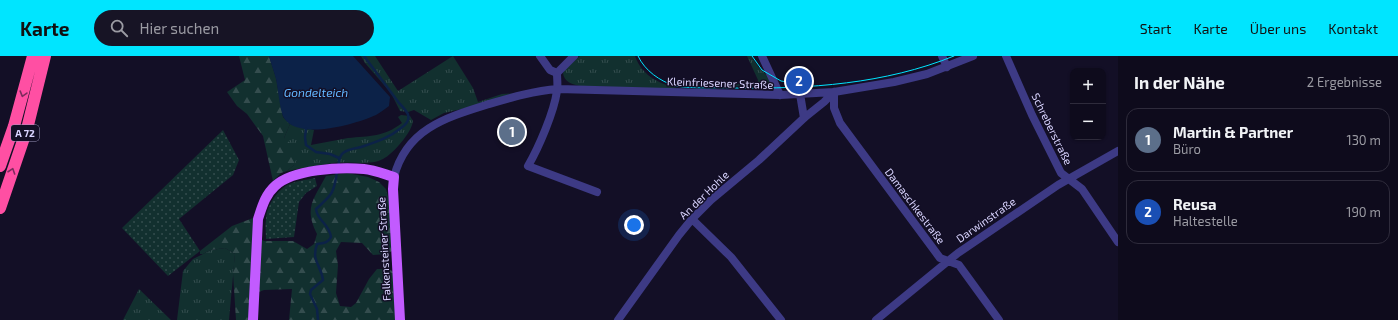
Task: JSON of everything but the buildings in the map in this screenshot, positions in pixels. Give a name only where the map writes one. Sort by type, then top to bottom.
[{"type":"highway","name":"A 72","points":[[0,166],[14,126],[32,56]]},
{"type":"highway","name":"A 72","points":[[0,208],[27,128],[45,56]]},
{"type":"main road","points":[[253,320],[258,219],[267,195],[274,186],[285,179],[300,174],[348,168],[366,169],[394,177]]},
{"type":"main road","name":"Falkensteiner Straße","points":[[394,177],[393,189],[400,320]]},
{"type":"street","points":[[540,56],[550,70],[557,73]]},
{"type":"street","points":[[574,56],[557,73],[558,89],[555,101],[535,154],[528,166],[597,192]]},
{"type":"street","points":[[762,56],[780,95]]},
{"type":"street","points":[[942,56],[947,67]]},
{"type":"street","name":"Kleinfriesener Straße","points":[[394,177],[400,157],[409,145],[423,132],[437,123],[453,116],[523,94],[558,89],[780,95],[834,92],[894,82],[927,74],[973,56]]},
{"type":"street","name":"Schreberstraße","points":[[1006,56],[1051,155],[1061,173],[1082,189],[1118,242]]},
{"type":"street","name":"An der Hohle","points":[[618,320],[692,219],[711,200],[759,160],[834,92]]},
{"type":"street","name":"Damaschkestraße","points":[[834,92],[834,108],[840,124],[940,258],[959,265],[999,320]]},
{"type":"street","points":[[800,94],[804,118]]},
{"type":"street","name":"Darwinstraße","points":[[876,320],[958,253],[1058,185],[1118,150]]},
{"type":"street","points":[[692,219],[730,258],[781,320]]},
{"type":"green space","points":[[239,56],[269,56],[276,78],[283,117],[290,124],[284,138],[295,147],[297,157],[294,165],[287,171],[281,173],[273,181],[263,136],[247,114],[237,106],[227,92],[245,80]]},
{"type":"green space","points":[[361,56],[375,56],[398,91],[453,56],[473,88],[478,102],[502,94],[518,93],[475,106],[444,113],[431,120],[414,110],[408,112],[400,111],[391,93],[365,63]]},
{"type":"green space","points":[[580,56],[635,56],[638,63],[648,75],[668,86],[683,89],[580,86],[567,81],[563,73],[565,69]]},
{"type":"green space","points":[[747,56],[751,56],[759,68],[770,78],[770,85],[768,87],[681,85],[757,84],[758,80]]},
{"type":"green space","points":[[401,115],[410,116],[413,121],[412,126],[401,142],[383,159],[365,163],[333,163],[287,171],[294,165],[284,138],[290,124],[314,130],[311,145],[348,138],[370,136],[389,131],[402,123],[398,117]]},
{"type":"green space","points":[[223,130],[239,160],[233,175],[179,219],[200,251],[168,276],[122,228]]},
{"type":"green space","points":[[347,173],[368,177],[379,182],[386,189],[389,200],[394,250],[386,254],[373,255],[362,243],[341,242],[336,251],[338,265],[336,293],[340,306],[351,307],[356,303],[369,279],[377,269],[389,269],[395,273],[396,320],[289,320],[292,289],[264,290],[253,294],[251,320],[236,320],[233,273],[235,254],[225,248],[211,250],[203,254],[200,254],[200,251],[232,226],[253,218],[254,235],[264,241],[293,241],[307,249],[314,244],[317,234],[313,225],[311,211],[317,192],[326,176]]},
{"type":"green space","points":[[315,178],[317,186],[306,193],[299,202],[294,237],[266,239],[266,215],[276,196],[287,185]]},
{"type":"green space","points":[[225,248],[235,254],[229,320],[177,320],[183,271],[193,259],[211,250]]},
{"type":"green space","points":[[139,289],[171,320],[123,320]]},
{"type":"water","name":"Gondelteich","points":[[269,56],[353,56],[390,97],[389,106],[367,119],[342,126],[314,130],[291,125],[283,115],[276,79]]},
{"type":"waterway","points":[[338,167],[340,157],[343,153],[387,137],[405,125],[408,119],[405,109],[364,56]]},
{"type":"waterway","points":[[306,129],[306,145],[316,152],[330,154],[339,158]]},
{"type":"waterway","points":[[318,320],[317,309],[310,294],[311,290],[323,280],[316,259],[315,250],[317,244],[327,242],[331,237],[328,228],[318,216],[316,209],[331,193],[335,185],[337,172]]},
{"type":"tram line","points":[[638,56],[649,71],[664,81],[675,86],[697,88],[763,88],[819,86],[846,83],[901,73],[954,56]]},
{"type":"tram line","points":[[752,56],[762,70],[781,81],[794,83]]},
{"type":"place","name":"Reusa","points":[[799,81]]},
{"type":"place","name":"Martin & Partner","points":[[512,132]]}]
